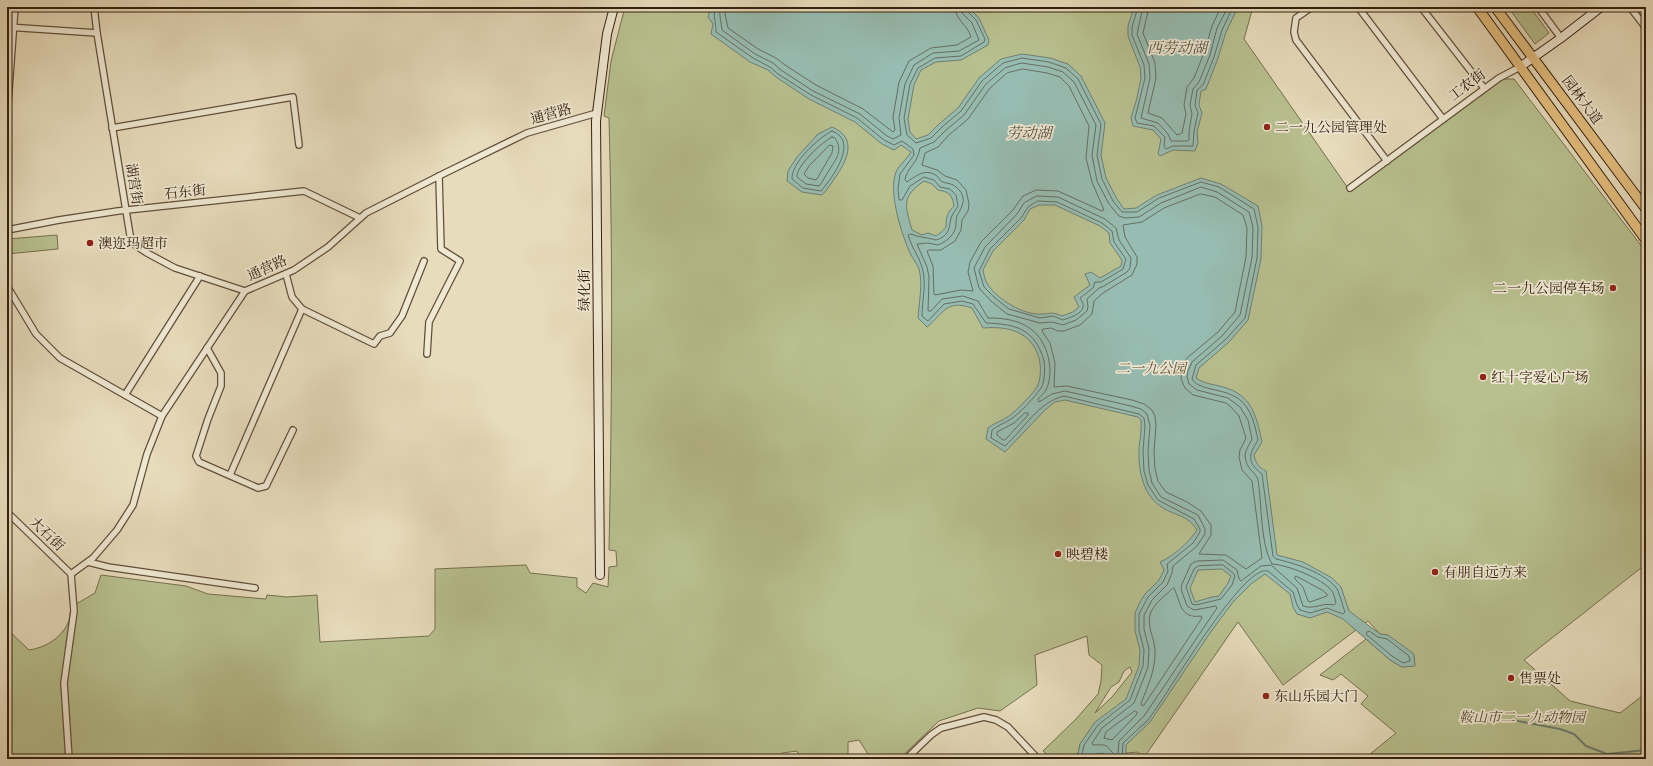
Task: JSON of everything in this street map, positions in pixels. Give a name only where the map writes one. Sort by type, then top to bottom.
[{"type":"main road","points":[[1477,7],[1646,240]]},
{"type":"main road","name":"园林大道","points":[[1495,7],[1646,209]]},
{"type":"street","points":[[7,117],[15,7]]},
{"type":"street","name":"湖营街","points":[[94,7],[130,235],[135,245],[176,268],[245,291]]},
{"type":"street","name":"绿化街","points":[[600,575],[597,113],[607,34],[614,7]]},
{"type":"street","points":[[1312,7],[1296,18],[1294,32],[1296,40],[1387,161]]},
{"type":"street","points":[[1358,7],[1443,119]]},
{"type":"street","points":[[1421,7],[1484,88]]},
{"type":"street","points":[[1538,7],[1561,38]]},
{"type":"street","name":"工农街","points":[[1350,188],[1484,88],[1498,78],[1520,67],[1601,7]]},
{"type":"street","points":[[1630,7],[1646,28]]},
{"type":"street","points":[[7,28],[97,33]]},
{"type":"street","points":[[1520,67],[1532,64],[1541,69]]},
{"type":"street","points":[[112,128],[292,97],[299,145]]},
{"type":"street","name":"通营路","points":[[71,574],[93,558],[117,530],[133,505],[147,454],[162,416],[245,291],[294,270],[328,247],[366,213],[439,176],[527,133],[597,113]]},
{"type":"street","points":[[427,354],[429,322],[460,261],[441,249],[439,176]]},
{"type":"street","name":"石东街","points":[[7,230],[59,220],[126,210],[304,191],[360,218]]},
{"type":"street","points":[[286,274],[292,297],[302,309],[374,344],[380,336],[390,333],[402,316],[424,261]]},
{"type":"street","points":[[125,395],[200,276]]},
{"type":"street","points":[[7,286],[36,334],[60,358],[162,416]]},
{"type":"street","points":[[230,475],[302,309]]},
{"type":"street","points":[[207,348],[221,373],[221,386],[196,456],[199,462],[258,488],[266,486],[293,430]]},
{"type":"street","name":"大石街","points":[[7,512],[71,574]]},
{"type":"street","points":[[88,562],[108,567],[255,588]]},
{"type":"street","points":[[69,759],[64,683],[74,611],[71,574]]},
{"type":"street","points":[[906,759],[931,735],[942,728],[984,717],[996,720],[1008,727],[1038,759]]},
{"type":"green space","name":"二一九公园","points":[[625,7],[1253,7],[1244,39],[1350,191],[1502,79],[1514,79],[1646,252],[1646,564],[1524,660],[1570,701],[1620,713],[1646,693],[1646,759],[1364,759],[1396,733],[1361,704],[1368,696],[1341,674],[1333,680],[1320,675],[1366,639],[1390,660],[1402,667],[1415,665],[1388,635],[1380,634],[1368,621],[1283,685],[1238,622],[1143,759],[1138,752],[1127,753],[1089,732],[1080,744],[1077,759],[1051,759],[1043,751],[1076,719],[1098,694],[1102,665],[1089,655],[1087,636],[1035,655],[1037,685],[1000,711],[978,708],[939,721],[899,759],[871,759],[859,740],[848,742],[848,759],[800,759],[797,751],[782,753],[776,759],[7,759],[7,629],[29,650],[46,645],[56,639],[64,630],[67,625],[71,607],[95,593],[101,575],[186,586],[208,594],[266,599],[267,595],[287,597],[317,595],[320,642],[429,636],[435,629],[435,569],[526,565],[530,573],[577,578],[577,587],[586,593],[593,583],[608,587],[609,567],[617,566],[616,551],[609,550],[612,280],[609,118],[604,116],[611,61]],"holes":[[[1130,667],[1132,672],[1112,697],[1095,713],[1111,687],[1119,682],[1124,671]]]},
{"type":"green space","points":[[1508,7],[1530,7],[1549,33],[1535,44]]},
{"type":"green space","points":[[57,235],[58,249],[7,254],[7,239]]},
{"type":"water","name":"劳动湖","points":[[711,7],[968,7],[979,18],[989,40],[988,45],[961,60],[936,62],[921,70],[914,85],[908,119],[910,132],[916,139],[928,135],[958,108],[979,78],[1001,59],[1022,54],[1050,58],[1068,64],[1081,76],[1105,123],[1101,155],[1106,178],[1124,209],[1136,208],[1157,195],[1201,178],[1221,184],[1258,206],[1262,226],[1261,259],[1248,320],[1229,342],[1199,368],[1196,378],[1205,383],[1223,387],[1240,395],[1247,401],[1255,415],[1262,442],[1254,455],[1261,468],[1266,471],[1277,555],[1303,562],[1332,578],[1341,587],[1349,611],[1380,634],[1388,635],[1414,654],[1415,666],[1402,667],[1390,660],[1343,619],[1327,612],[1310,618],[1297,614],[1293,607],[1290,594],[1265,574],[1252,583],[1233,602],[1210,633],[1150,722],[1126,745],[1126,759],[1106,759],[1103,753],[1095,754],[1091,759],[1077,759],[1080,744],[1095,722],[1126,699],[1139,666],[1140,650],[1135,631],[1135,613],[1145,594],[1159,580],[1164,570],[1160,562],[1181,548],[1197,530],[1190,521],[1168,511],[1156,503],[1146,490],[1141,474],[1139,457],[1141,420],[1138,417],[1065,400],[1055,402],[1045,410],[1005,452],[986,439],[988,428],[1012,414],[1038,385],[1040,375],[1039,358],[1030,342],[1017,332],[1010,329],[983,328],[972,308],[956,305],[951,306],[942,312],[927,327],[918,318],[921,287],[919,269],[907,247],[900,226],[894,191],[896,172],[911,152],[901,145],[894,150],[882,144],[855,122],[809,99],[768,70],[750,62],[711,34],[713,24],[708,17]],"holes":[[[924,181],[932,184],[938,190],[949,194],[954,206],[948,214],[946,227],[936,236],[928,233],[922,235],[912,230],[908,214],[908,197],[911,192]],[[1039,205],[1055,205],[1100,226],[1109,233],[1110,243],[1122,260],[1121,266],[1100,278],[1091,272],[1085,274],[1090,285],[1074,297],[1079,307],[1073,312],[1062,316],[1053,313],[1034,314],[1012,306],[998,296],[986,282],[983,270],[993,251],[1024,220],[1030,209]],[[1222,569],[1231,576],[1219,596],[1195,602],[1190,588],[1198,570]]]},
{"type":"water","name":"西劳动湖","points":[[1134,7],[1238,7],[1226,32],[1206,89],[1201,91],[1199,105],[1202,113],[1197,132],[1198,143],[1195,151],[1173,150],[1160,156],[1158,154],[1161,139],[1153,130],[1133,126],[1131,118],[1141,78],[1140,67],[1128,36],[1128,26]]},
{"type":"water","points":[[832,127],[840,131],[845,136],[848,148],[845,161],[837,175],[822,195],[802,192],[787,181],[788,171],[797,157],[818,134]]},
{"type":"waterway","points":[[1518,721],[1560,729],[1574,734],[1586,746],[1607,754],[1646,750]]},
{"type":"place","name":"二一九公园管理处","points":[[1267,127]]},
{"type":"place","name":"澳迩玛超市","points":[[90,243]]},
{"type":"place","name":"二一九公园停车场","points":[[1613,288]]},
{"type":"place","name":"红十字爱心广场","points":[[1483,377]]},
{"type":"place","name":"映碧楼","points":[[1058,554]]},
{"type":"place","name":"有朋自远方来","points":[[1435,572]]},
{"type":"place","name":"售票处","points":[[1511,678]]},
{"type":"place","name":"东山乐园大门","points":[[1266,696]]},
{"type":"park label","name":"鞍山市二一九动物园","points":[[1522,717]]}]
